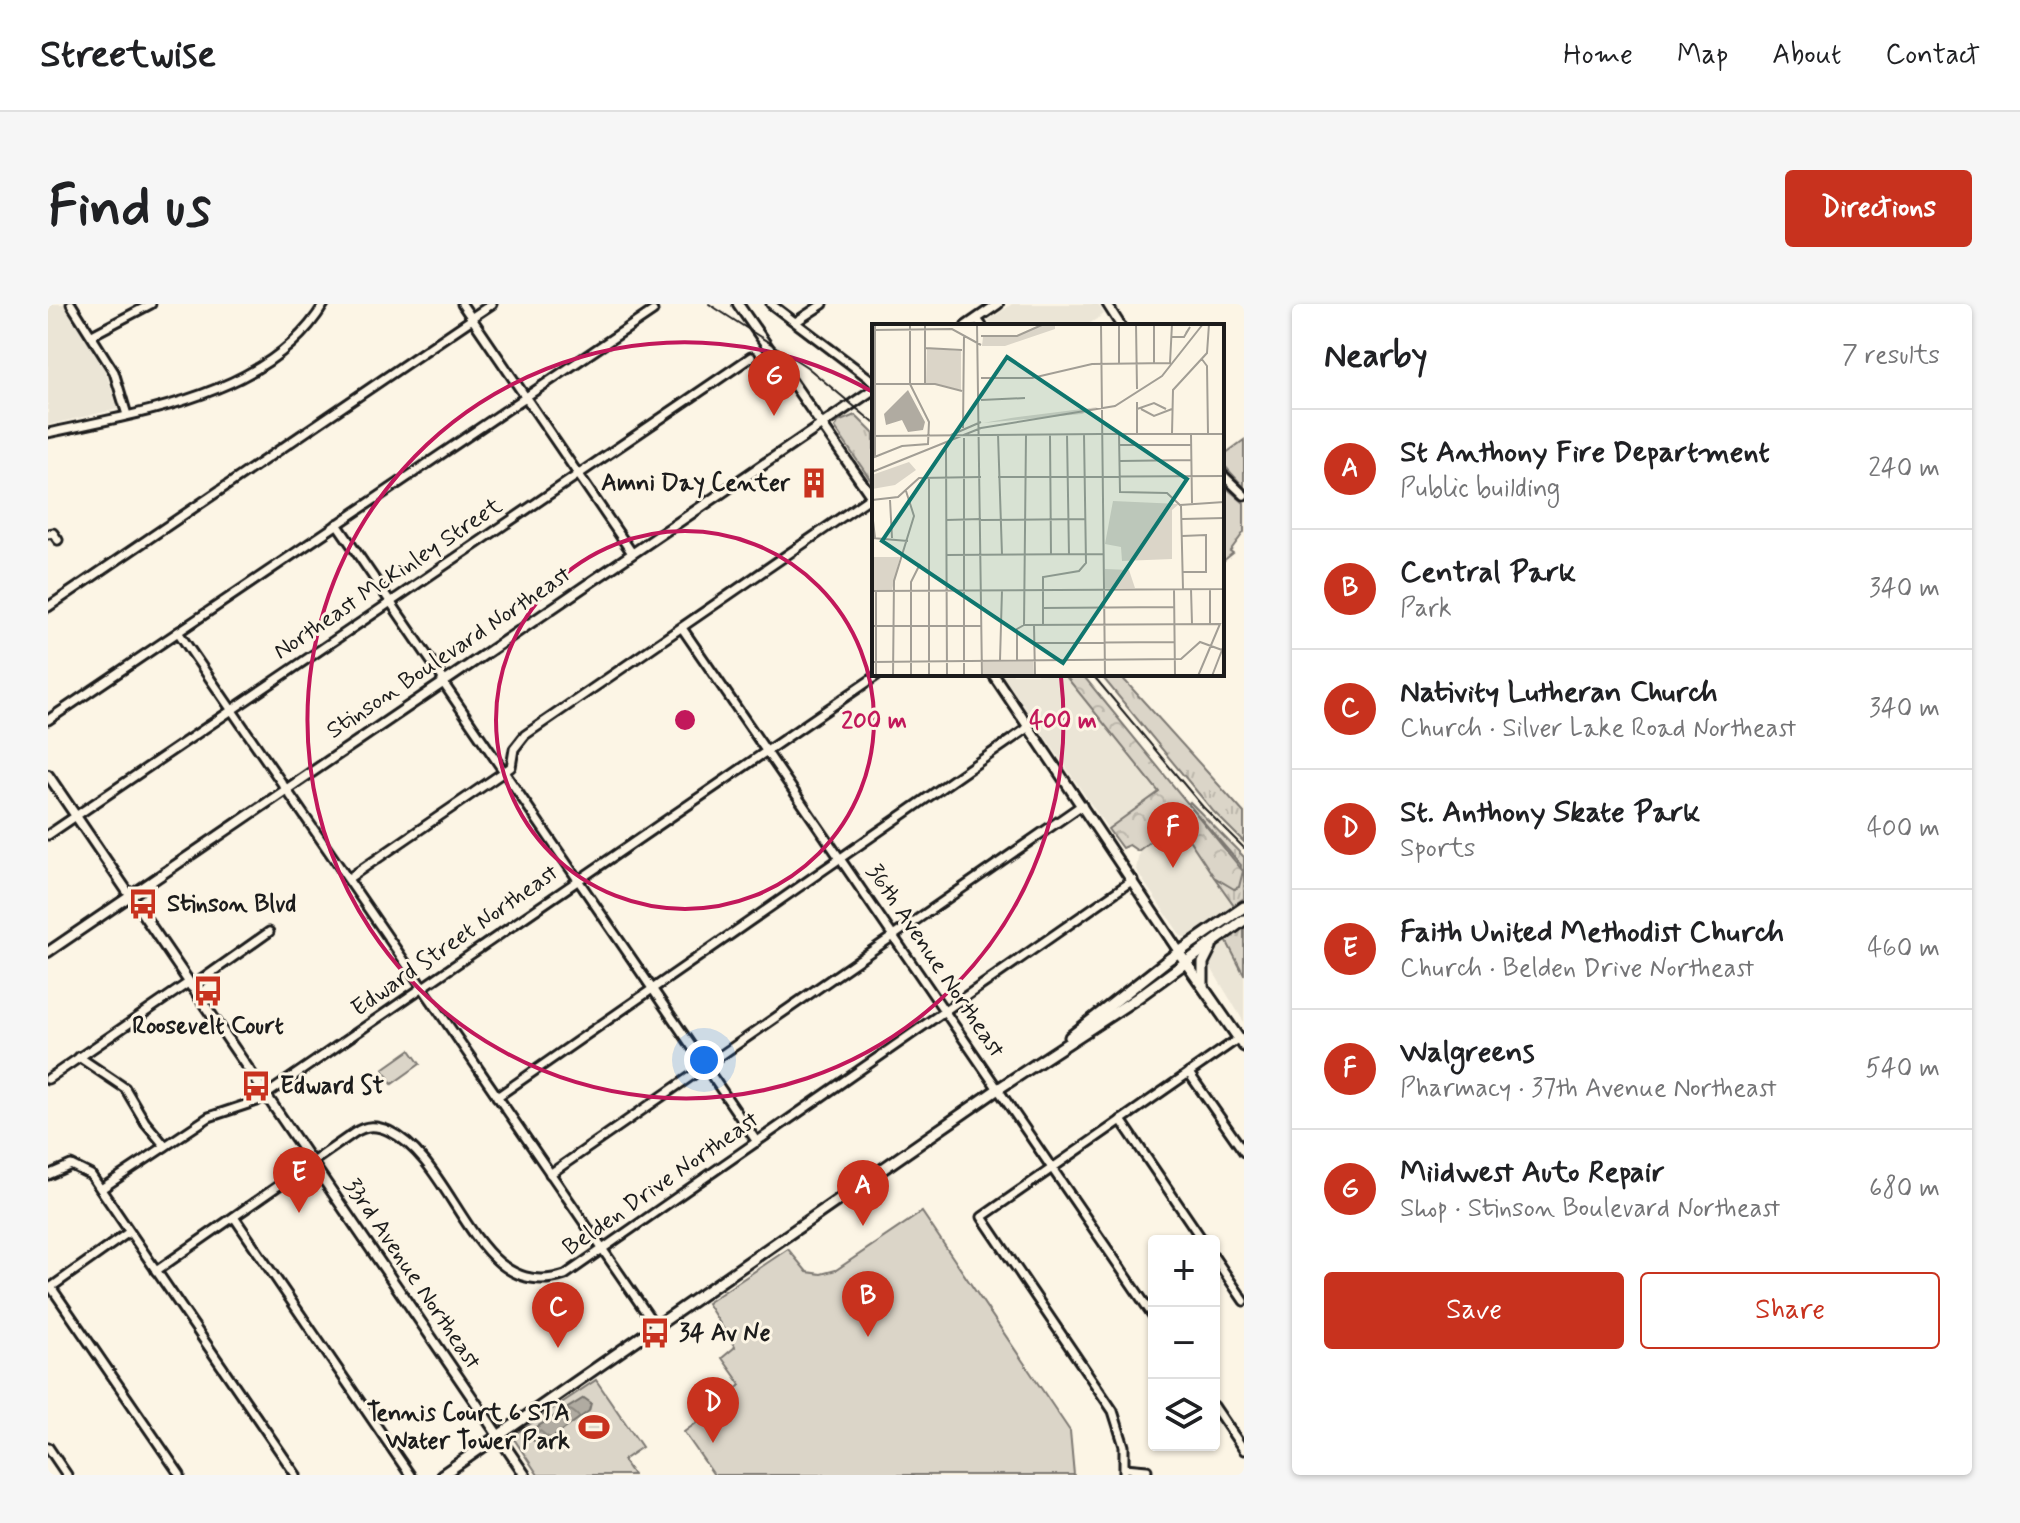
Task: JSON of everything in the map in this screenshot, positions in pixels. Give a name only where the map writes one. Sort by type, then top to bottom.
[{"type":"main road","points":[[442,1475],[998,1089],[1086,1033],[1244,907]]},
{"type":"main road","points":[[1183,957],[1218,939],[1244,920]]},
{"type":"main road","points":[[1203,987],[1203,959],[1218,939]]},
{"type":"main road","points":[[1183,957],[1241,1042]]},
{"type":"street","points":[[71,304],[114,372],[127,415]]},
{"type":"street","points":[[92,335],[151,304]]},
{"type":"street","points":[[48,433],[127,415],[210,390],[255,368],[298,337],[324,304]]},
{"type":"street","points":[[462,304],[632,553]]},
{"type":"street","points":[[48,607],[492,304]]},
{"type":"street","points":[[738,304],[872,497]]},
{"type":"street","points":[[771,304],[872,380]]},
{"type":"street","points":[[797,321],[823,304]]},
{"type":"street","points":[[979,322],[998,304]]},
{"type":"street","points":[[1107,304],[1120,324]]},
{"type":"street","points":[[48,720],[653,311]]},
{"type":"street","name":"Northeast McKinley Street","points":[[48,835],[751,357]]},
{"type":"street","name":"Stinson Boulevard Northeast","points":[[48,952],[872,390]]},
{"type":"street","points":[[1224,476],[1244,495]]},
{"type":"street","points":[[349,878],[511,767],[514,749],[525,735],[872,499]]},
{"type":"street","points":[[337,524],[757,1142]]},
{"type":"street","points":[[48,534],[53,533],[58,540]]},
{"type":"street","name":"36th Avenue Northeast","points":[[682,628],[1148,1308]]},
{"type":"street","points":[[178,632],[656,1327]]},
{"type":"street","name":"Edward Street Northeast","points":[[101,1189],[209,1117],[265,1095],[876,676]]},
{"type":"street","points":[[994,676],[1183,957]]},
{"type":"street","points":[[497,1097],[1029,727]]},
{"type":"street","name":"33rd Avenue Northeast","points":[[48,775],[525,1475]]},
{"type":"street","points":[[550,1174],[1082,805]]},
{"type":"street","name":"Belden Drive Northeast","points":[[156,1271],[362,1128],[378,1127],[416,1148],[489,1253],[506,1270],[528,1279],[553,1279],[603,1250],[1133,880]]},
{"type":"street","points":[[48,1079],[269,932]]},
{"type":"street","points":[[1147,1470],[1125,1471],[1124,1446],[1113,1411],[982,1217],[1189,1073],[1241,1042]]},
{"type":"street","points":[[79,1057],[125,1088],[165,1146]]},
{"type":"street","points":[[1189,1073],[1244,1152]]},
{"type":"street","points":[[1121,1120],[1199,1235]]},
{"type":"street","points":[[48,1175],[63,1166],[79,1166],[101,1189],[296,1475]]},
{"type":"street","points":[[234,1217],[410,1475]]},
{"type":"street","points":[[129,1232],[49,1288],[180,1475]]},
{"type":"street","points":[[1220,1266],[1244,1301]]},
{"type":"street","points":[[1220,1415],[1244,1450]]},
{"type":"street","points":[[48,1447],[67,1475]]},
{"type":"street","points":[[48,1464],[56,1459]]},
{"type":"shaded area","points":[[48,304],[63,304],[86,338],[106,373],[118,409],[48,425]]},
{"type":"shaded area","points":[[1012,304],[1098,304],[1104,314],[1089,324],[989,324],[988,321]]},
{"type":"shaded area","points":[[1003,676],[1066,676],[1159,792],[1108,829]]},
{"type":"shaded area","points":[[1166,829],[1176,829],[1186,836],[1234,905],[1190,938],[1181,936],[1136,870],[1140,847]]},
{"type":"shaded area","points":[[1226,940],[1244,975],[1244,1022],[1208,963],[1214,949]]},
{"type":"green space","points":[[855,415],[872,432],[872,482],[835,428],[838,422]]},
{"type":"green space","points":[[1244,440],[1244,487],[1224,465],[1224,455]]},
{"type":"green space","points":[[1224,486],[1244,503],[1244,532],[1230,551],[1233,553],[1224,560]]},
{"type":"green space","points":[[1066,676],[1084,676],[1243,871],[1239,887],[1234,889],[1214,877],[1190,841],[1176,829],[1166,829],[1138,851],[1129,845],[1122,848],[1108,829],[1159,792]]},
{"type":"green space","points":[[1102,676],[1121,676],[1244,813],[1244,842],[1213,811]]},
{"type":"green space","points":[[1190,802],[1244,857],[1244,898],[1234,905],[1214,877],[1235,889],[1240,881],[1241,865],[1188,804]]},
{"type":"green space","points":[[1244,927],[1244,975],[1226,940]]},
{"type":"green space","points":[[410,1050],[420,1064],[392,1084],[383,1069]]},
{"type":"green space","points":[[922,1212],[1070,1431],[1074,1475],[714,1475],[684,1432],[707,1415],[703,1408],[741,1385],[722,1358],[735,1347],[707,1303],[788,1249],[807,1272],[821,1274],[836,1270]]},
{"type":"green space","points":[[596,1380],[642,1447],[623,1460],[633,1475],[538,1475],[512,1436]]},
{"type":"water","points":[[584,1398],[591,1403],[589,1411],[543,1445],[530,1439],[532,1430]]},
{"type":"railway","points":[[709,304],[807,367],[872,421]]},
{"type":"railway","points":[[1094,676],[1203,807],[1244,848]]},
{"type":"place","name":"Miidwest Auto Repair","points":[[774,416]]},
{"type":"place","name":"Amni Day Center","points":[[814,483]]},
{"type":"place","name":"Walgreens","points":[[1173,868]]},
{"type":"place","name":"Stinson Blvd","points":[[143,904]]},
{"type":"place","name":"Roosevelt Court","points":[[208,991]]},
{"type":"place","name":"Edward St","points":[[256,1086]]},
{"type":"place","name":"Faith United Methodist Church","points":[[299,1213]]},
{"type":"place","name":"St Anthony Fire Department","points":[[863,1226]]},
{"type":"place","name":"34 Av Ne","points":[[655,1333]]},
{"type":"place","name":"Central Park","points":[[868,1337]]},
{"type":"place","name":"Nativity Lutheran Church","points":[[558,1348]]},
{"type":"place","name":"Tennis Court 6 STA Water Tower Park","points":[[594,1427]]},
{"type":"place","name":"St. Anthony Skate Park","points":[[713,1443]]}]
